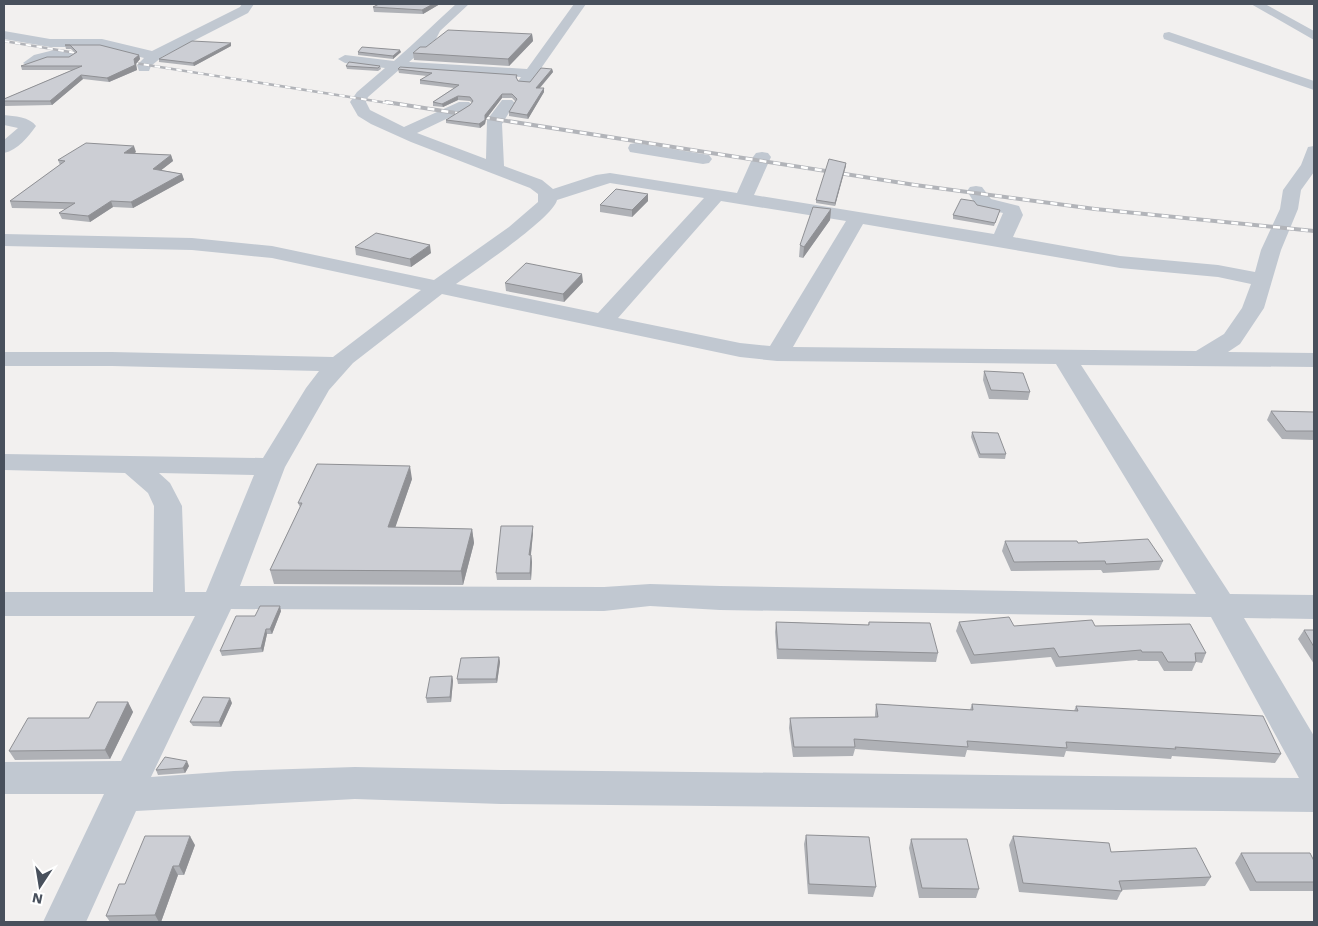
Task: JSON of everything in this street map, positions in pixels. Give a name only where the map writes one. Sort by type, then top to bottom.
[{"type":"street","points":[[137,68],[144,65],[154,56],[244,10],[248,4]]},
{"type":"street","points":[[463,4],[435,28],[431,36],[362,95],[358,102],[364,113],[404,133],[536,184],[547,191],[549,197]]},
{"type":"street","points":[[345,59],[528,77],[580,4]]},
{"type":"street","points":[[1257,4],[1314,36]]},
{"type":"street","points":[[4,35],[50,43],[102,44],[128,48],[154,56]]},
{"type":"street","points":[[1169,36],[1314,86]]},
{"type":"street","points":[[30,63],[42,56],[54,54],[84,58],[65,66]]},
{"type":"street","points":[[495,168],[495,141],[492,129],[495,120],[507,103]]},
{"type":"street","points":[[404,133],[464,105]]},
{"type":"street","points":[[4,120],[28,118],[20,136],[4,148]]},
{"type":"street","points":[[610,178],[634,143],[703,159]]},
{"type":"street","points":[[742,199],[762,158]]},
{"type":"street","points":[[1200,359],[1232,339],[1252,308],[1263,280],[1271,250],[1289,209],[1292,190],[1313,161]]},
{"type":"street","points":[[64,922],[219,600],[271,467],[318,388],[339,364],[438,287],[516,231],[544,207],[549,197],[610,178],[858,217],[1120,262],[1218,271],[1263,280]]},
{"type":"street","points":[[976,191],[984,203],[1012,210],[1013,216],[1001,241]]},
{"type":"street","points":[[603,321],[717,195]]},
{"type":"street","points":[[777,354],[858,217]]},
{"type":"street","points":[[4,240],[192,244],[272,252],[740,350],[777,354],[1314,360]]},
{"type":"street","points":[[1065,358],[1220,605],[1314,769]]},
{"type":"street","points":[[4,359],[112,359],[339,364]]},
{"type":"street","points":[[4,462],[271,467]]},
{"type":"street","points":[[132,464],[160,489],[168,506],[169,603]]},
{"type":"street","points":[[4,604],[169,603],[219,600],[604,599],[650,595],[720,598],[1314,607]]},
{"type":"street","points":[[4,778],[128,786],[183,793],[234,788],[355,783],[531,788],[1314,795]]},
{"type":"building","points":[[379,4],[433,4],[422,10],[373,7]]},
{"type":"building","points":[[448,30],[532,34],[508,59],[413,53],[420,47],[426,47]]},
{"type":"building","points":[[192,41],[231,43],[193,63],[159,59]]},
{"type":"building","points":[[70,45],[100,45],[139,55],[134,59],[135,65],[107,78],[81,75],[50,101],[4,101],[4,99],[82,66],[21,66],[47,57],[69,57],[77,52]]},
{"type":"building","points":[[362,47],[400,50],[393,56],[358,52]]},
{"type":"building","points":[[349,62],[380,66],[378,68],[346,66]]},
{"type":"building","points":[[400,67],[517,75],[518,81],[530,82],[541,68],[552,69],[536,88],[544,88],[527,115],[509,112],[517,99],[512,94],[502,94],[485,115],[485,120],[479,124],[446,120],[470,105],[473,101],[470,97],[458,96],[442,104],[433,102],[459,85],[420,80],[432,73],[398,69]]},
{"type":"building","points":[[86,143],[134,146],[124,153],[171,155],[153,169],[182,174],[131,202],[111,201],[88,216],[59,213],[75,203],[10,201],[65,161],[58,160]]},
{"type":"building","points":[[829,159],[846,163],[835,203],[816,200]]},
{"type":"building","points":[[616,189],[648,194],[632,210],[600,205]]},
{"type":"building","points":[[961,199],[974,201],[977,205],[1000,210],[995,223],[953,215]]},
{"type":"building","points":[[813,207],[831,209],[804,247],[800,245]]},
{"type":"building","points":[[376,233],[430,245],[410,259],[355,247]]},
{"type":"building","points":[[526,263],[582,274],[563,294],[505,283]]},
{"type":"building","points":[[984,371],[1023,373],[1030,392],[991,390]]},
{"type":"building","points":[[1271,411],[1314,412],[1314,431],[1286,431]]},
{"type":"building","points":[[972,432],[998,433],[1006,454],[980,454]]},
{"type":"building","points":[[317,464],[410,466],[388,527],[472,529],[461,571],[270,570],[302,503],[298,503]]},
{"type":"building","points":[[501,526],[533,526],[529,555],[531,555],[530,573],[496,573]]},
{"type":"building","points":[[1148,539],[1163,561],[1106,564],[1105,561],[1014,562],[1005,541],[1077,541],[1078,543]]},
{"type":"building","points":[[260,606],[280,606],[270,629],[266,629],[261,648],[220,651],[236,616],[255,616]]},
{"type":"building","points":[[1009,617],[1014,626],[1092,620],[1095,626],[1190,624],[1206,653],[1195,653],[1196,662],[1168,662],[1162,652],[1142,652],[1141,650],[1059,657],[1054,648],[974,655],[959,622]]},
{"type":"building","points":[[776,622],[869,625],[869,622],[930,623],[938,653],[778,649]]},
{"type":"building","points":[[1304,630],[1314,630],[1314,647]]},
{"type":"building","points":[[499,657],[496,679],[457,679],[461,658]]},
{"type":"building","points":[[452,676],[450,697],[426,698],[430,677]]},
{"type":"building","points":[[203,697],[230,698],[219,722],[190,722]]},
{"type":"building","points":[[97,702],[128,702],[105,750],[9,751],[28,718],[89,718]]},
{"type":"building","points":[[876,704],[973,710],[972,704],[1078,711],[1076,706],[1263,716],[1281,754],[1066,742],[1067,748],[967,741],[968,747],[854,739],[855,747],[794,747],[790,718],[878,717]]},
{"type":"building","points":[[165,757],[187,761],[183,768],[156,770]]},
{"type":"building","points":[[806,835],[869,837],[876,887],[809,884]]},
{"type":"building","points":[[145,836],[190,836],[179,866],[173,866],[155,915],[106,916],[119,884],[125,884]]},
{"type":"building","points":[[1013,836],[1109,843],[1111,852],[1196,848],[1211,877],[1119,881],[1122,891],[1023,883]]},
{"type":"building","points":[[911,839],[967,839],[979,889],[922,888]]},
{"type":"building","points":[[1241,853],[1310,853],[1314,861],[1314,882],[1256,882]]},
{"type":"railway","points":[[4,41],[88,55]]},
{"type":"railway","points":[[122,61],[394,104]]},
{"type":"railway","points":[[386,102],[915,185],[1095,209],[1314,231]]}]
